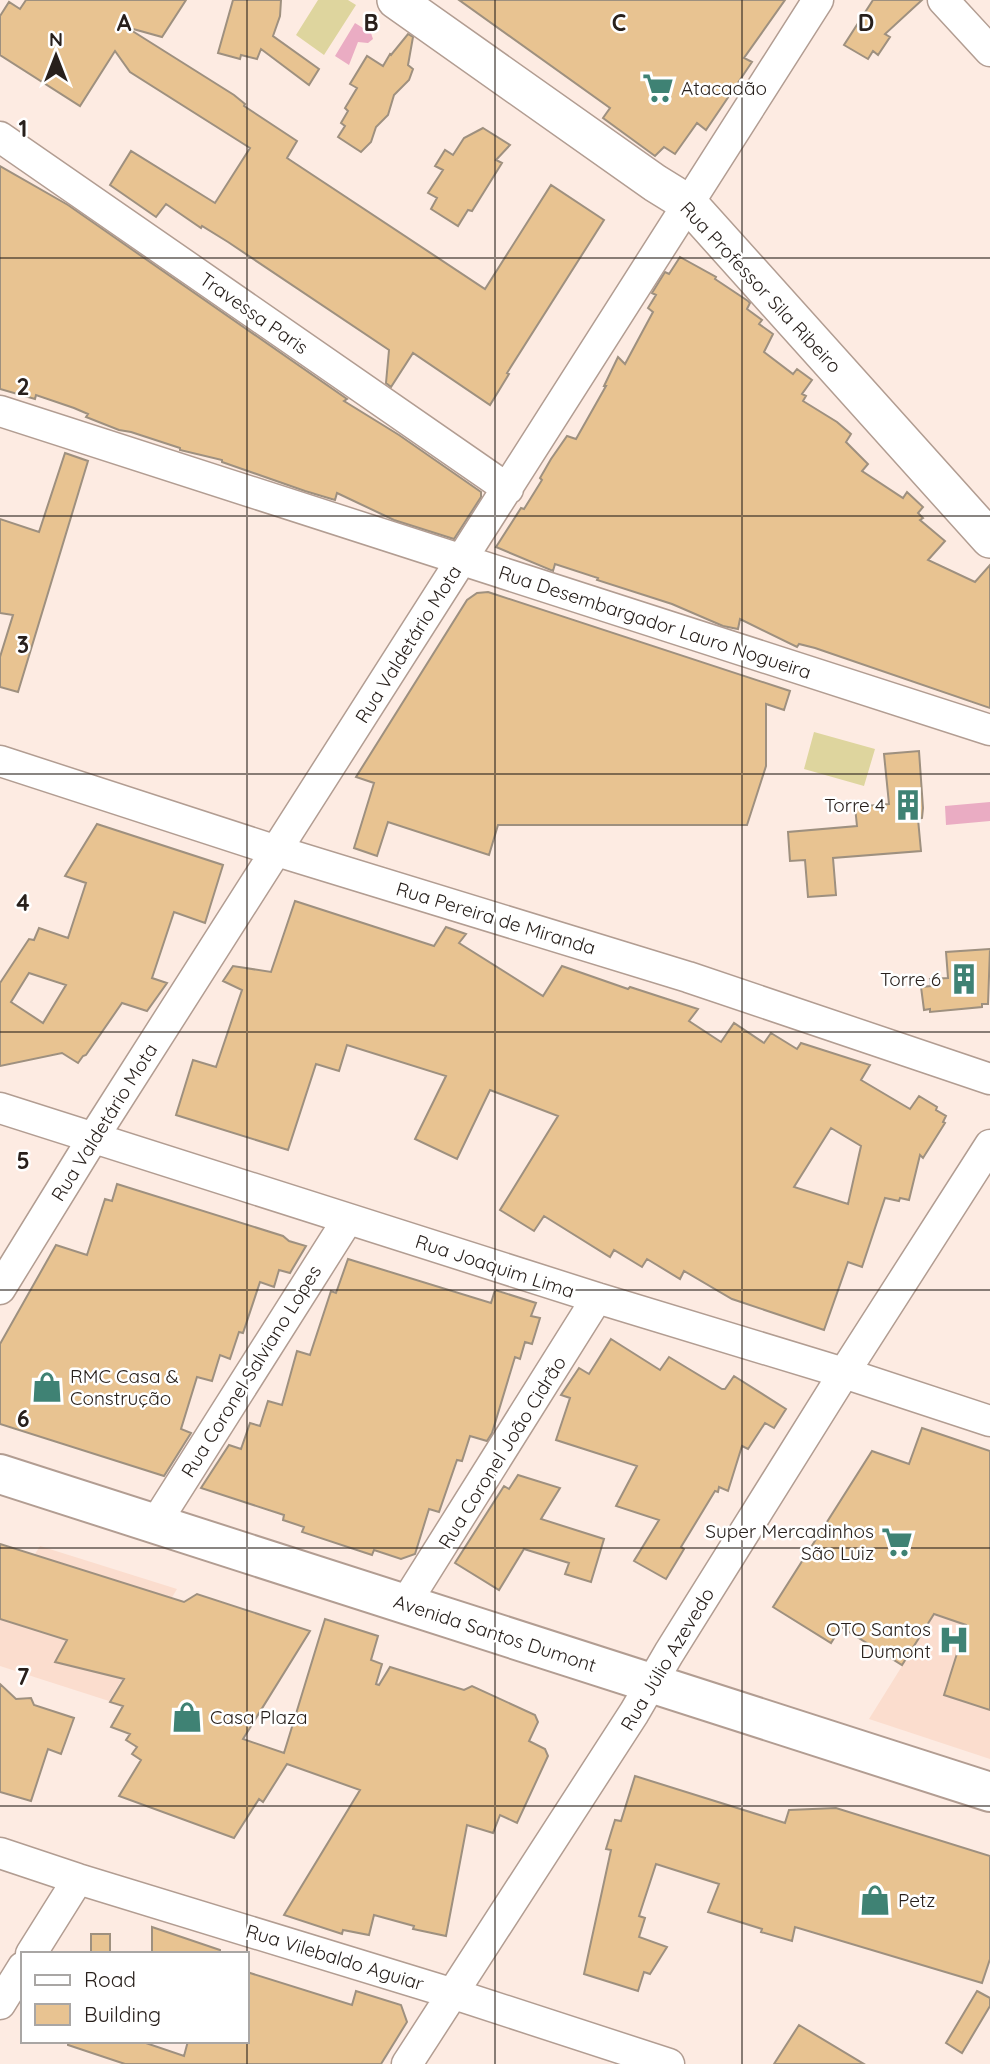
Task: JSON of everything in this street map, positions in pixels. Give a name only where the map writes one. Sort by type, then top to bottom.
[{"type":"main road","name":"Avenida Santos Dumont","points":[[0,1474],[990,1792]]},
{"type":"street","name":"Rua Professor Sila Ribeiro","points":[[396,0],[655,183],[689,204],[990,539]]},
{"type":"street","name":"Rua Valdetário Mota","points":[[0,1289],[93,1138],[818,0]]},
{"type":"street","points":[[943,0],[990,51]]},
{"type":"street","name":"Travessa Paris","points":[[0,137],[508,489]]},
{"type":"street","name":"Rua Desembargador Lauro Nogueira","points":[[0,411],[990,730]]},
{"type":"street","name":"Rua Pereira de Miranda","points":[[0,761],[277,851],[688,977],[990,1079]]},
{"type":"street","name":"Rua Joaquim Lima","points":[[0,1108],[990,1421]]},
{"type":"street","name":"Rua Júlio Azevedo","points":[[407,2064],[651,1684],[844,1373],[990,1145]]},
{"type":"street","name":"Rua Coronel Salviano Lopes","points":[[155,1524],[348,1219]]},
{"type":"street","name":"Rua Coronel João Cidrão","points":[[405,1604],[597,1298]]},
{"type":"street","name":"Rua Vilebaldo Aguiar","points":[[0,1853],[454,1994],[668,2064]]},
{"type":"street","points":[[32,1952],[78,1879]]},
{"type":"street","points":[[0,2004],[21,1970]]},
{"type":"shaded area","points":[[318,0],[348,0],[356,5],[324,55],[296,35]]},
{"type":"shaded area","points":[[355,23],[371,33],[373,39],[368,43],[358,42],[349,65],[335,56]]},
{"type":"shaded area","points":[[814,732],[875,749],[864,786],[804,769]]},
{"type":"shaded area","points":[[990,802],[990,821],[946,825],[945,806]]},
{"type":"shaded area","name":"OTO Santos Dumont","points":[[990,1525],[990,1759],[869,1719]]},
{"type":"shaded area","points":[[40,1546],[177,1589],[109,1701],[0,1666],[0,1609]]},
{"type":"building","points":[[26,0],[186,0],[162,37],[126,27],[234,95],[244,106],[297,141],[287,158],[485,289],[551,185],[604,220],[507,373],[509,374],[490,405],[413,353],[391,387],[386,383],[389,350],[228,242],[202,226],[201,228],[166,204],[156,217],[110,185],[131,151],[215,203],[250,148],[130,72],[115,51],[80,106],[0,55],[0,16],[9,2],[20,9]]},
{"type":"building","points":[[233,0],[281,0],[280,16],[273,36],[319,69],[309,85],[261,49],[257,59],[241,55],[240,59],[218,53]]},
{"type":"building","name":"Atacadão","points":[[459,0],[785,0],[744,58],[752,62],[706,130],[697,123],[675,154],[664,147],[655,156],[603,118],[610,108]]},
{"type":"building","points":[[873,0],[922,0],[885,34],[890,37],[878,55],[873,51],[868,59],[844,45]]},
{"type":"building","points":[[408,34],[413,37],[408,65],[413,69],[409,80],[394,95],[388,115],[376,127],[371,142],[361,152],[338,137],[345,126],[341,123],[348,111],[345,108],[357,88],[350,84],[367,56],[383,66]]},
{"type":"building","points":[[483,128],[510,145],[496,160],[502,163],[472,211],[468,210],[458,226],[431,209],[437,198],[428,193],[443,170],[435,166],[445,150],[453,155],[464,138]]},
{"type":"building","points":[[0,166],[68,205],[347,399],[344,401],[399,435],[481,492],[481,497],[454,539],[394,520],[337,493],[335,500],[305,491],[222,460],[180,450],[119,430],[86,417],[88,414],[74,408],[36,395],[35,399],[0,389]]},
{"type":"building","points":[[680,257],[716,277],[715,279],[750,303],[747,309],[762,320],[759,324],[773,334],[764,352],[793,374],[797,369],[812,380],[802,394],[806,396],[803,401],[851,434],[846,442],[868,464],[862,471],[903,498],[907,492],[923,507],[918,513],[923,518],[920,520],[945,541],[928,560],[975,582],[990,565],[990,708],[815,648],[799,644],[797,647],[740,619],[738,629],[723,626],[672,604],[597,580],[598,578],[555,564],[553,571],[496,547],[521,508],[524,509],[551,459],[567,436],[576,439],[606,386],[618,357],[625,364],[653,312],[648,308],[656,295],[652,293],[665,272],[669,274]]},
{"type":"building","points":[[65,453],[88,461],[18,692],[0,687],[0,657],[13,615],[0,613],[0,519],[39,532]]},
{"type":"building","points":[[488,592],[790,691],[784,710],[766,704],[766,766],[747,825],[498,825],[489,855],[388,822],[377,856],[354,848],[374,783],[356,777],[467,600],[477,593]]},
{"type":"building","name":"Torre 4","points":[[919,751],[923,808],[922,818],[918,819],[921,851],[833,858],[836,895],[808,897],[805,860],[790,861],[788,832],[857,826],[855,807],[889,804],[884,754]]},
{"type":"building","points":[[97,824],[223,865],[205,923],[174,912],[152,978],[167,983],[147,1011],[122,1003],[78,1063],[62,1053],[0,1066],[0,983],[29,939],[34,940],[39,928],[68,938],[86,883],[65,876]],"holes":[[[29,973],[66,985],[43,1023],[11,1002]]]},
{"type":"building","points":[[295,901],[434,946],[446,927],[466,934],[459,943],[543,996],[562,966],[628,989],[630,987],[698,1009],[689,1021],[721,1042],[734,1023],[764,1043],[771,1033],[797,1049],[801,1043],[870,1065],[861,1080],[910,1109],[919,1096],[946,1116],[943,1122],[945,1123],[923,1158],[920,1155],[909,1200],[885,1198],[862,1267],[848,1262],[824,1330],[732,1299],[684,1271],[680,1279],[647,1259],[642,1267],[614,1250],[610,1257],[544,1216],[534,1231],[500,1210],[558,1116],[490,1090],[457,1159],[415,1139],[446,1076],[347,1045],[339,1071],[316,1064],[288,1150],[176,1115],[193,1060],[216,1067],[242,990],[223,981],[233,966],[271,972]],"holes":[[[831,1128],[861,1146],[848,1204],[794,1187]]]},
{"type":"building","name":"Torre 6","points":[[990,949],[988,1004],[982,1004],[982,1007],[930,1012],[930,1009],[924,1010],[921,987],[931,986],[930,979],[948,978],[946,952]]},
{"type":"building","points":[[117,1184],[283,1236],[289,1241],[306,1246],[290,1273],[279,1270],[274,1287],[260,1282],[243,1333],[239,1332],[230,1359],[220,1355],[212,1381],[197,1377],[181,1429],[191,1433],[164,1476],[0,1424],[0,1344],[56,1245],[87,1255],[105,1199],[112,1201]]},
{"type":"building","points":[[348,1259],[491,1303],[495,1290],[536,1303],[531,1316],[540,1318],[532,1344],[525,1342],[520,1359],[515,1357],[492,1433],[487,1441],[470,1436],[462,1461],[457,1460],[439,1512],[429,1509],[415,1554],[401,1559],[374,1550],[372,1555],[302,1532],[304,1527],[283,1520],[284,1515],[201,1488],[229,1445],[241,1449],[250,1423],[260,1426],[268,1401],[282,1405],[297,1351],[310,1355],[331,1291],[336,1293]]},
{"type":"building","points":[[611,1339],[660,1370],[669,1357],[722,1389],[725,1389],[734,1376],[786,1409],[774,1428],[765,1423],[748,1449],[742,1446],[728,1491],[719,1487],[718,1492],[715,1491],[681,1547],[684,1549],[666,1579],[634,1561],[659,1520],[616,1506],[637,1466],[556,1440],[570,1398],[561,1395],[579,1368],[589,1374]]},
{"type":"building","name":"Super Mercadinhos São Luiz","points":[[922,1428],[990,1451],[990,1710],[944,1695],[966,1625],[934,1614],[902,1665],[841,1627],[831,1643],[773,1607],[872,1451],[909,1464]]},
{"type":"building","points":[[518,1475],[560,1488],[541,1519],[604,1539],[591,1582],[565,1574],[569,1563],[524,1549],[499,1590],[455,1563],[504,1486],[509,1489]]},
{"type":"building","points":[[0,1544],[184,1602],[197,1594],[310,1631],[243,1739],[284,1753],[325,1619],[378,1636],[371,1660],[382,1664],[376,1684],[379,1685],[390,1667],[464,1690],[472,1686],[535,1715],[538,1722],[529,1741],[545,1749],[548,1756],[517,1823],[500,1815],[493,1833],[467,1825],[446,1936],[413,1929],[414,1926],[374,1915],[369,1935],[343,1930],[342,1934],[284,1915],[360,1790],[287,1764],[263,1802],[259,1799],[234,1838],[119,1796],[141,1760],[132,1754],[137,1747],[126,1740],[130,1734],[111,1727],[123,1706],[110,1702],[124,1679],[55,1662],[67,1640],[0,1619]]},
{"type":"building","points":[[0,1684],[16,1699],[31,1698],[34,1705],[74,1718],[61,1754],[48,1749],[31,1801],[0,1792]]},
{"type":"building","points":[[635,1776],[785,1823],[789,1810],[836,1808],[990,1856],[990,1959],[982,1983],[795,1927],[792,1941],[761,1932],[762,1929],[708,1912],[719,1884],[656,1864],[639,1916],[645,1918],[639,1937],[667,1947],[650,1974],[644,1972],[638,1991],[584,1974],[611,1850],[606,1849],[615,1820],[621,1821]]},
{"type":"building","points":[[152,1927],[220,1950],[220,1952],[152,1952]]},
{"type":"building","points":[[91,1934],[110,1934],[110,1952],[91,1952]]},
{"type":"building","points":[[248,1972],[352,2005],[356,1991],[401,2005],[407,2022],[381,2064],[125,2064],[68,2043],[146,2043],[184,2056],[187,2043],[248,2043]]},
{"type":"building","points":[[977,1991],[990,1998],[990,2006],[962,2053],[946,2043]]},
{"type":"building","points":[[799,2025],[864,2064],[774,2064]]},
{"type":"place","name":"Atacadão","points":[[658,88]]},
{"type":"place","name":"Torre 4","points":[[908,805]]},
{"type":"place","name":"Torre 6","points":[[964,979]]},
{"type":"place","name":"RMC Casa & Construção","points":[[47,1387]]},
{"type":"place","name":"Super Mercadinhos São Luiz","points":[[897,1542]]},
{"type":"place","name":"OTO Santos Dumont","points":[[954,1640]]},
{"type":"place","name":"Casa Plaza","points":[[187,1717]]},
{"type":"place","name":"Petz","points":[[875,1900]]}]
